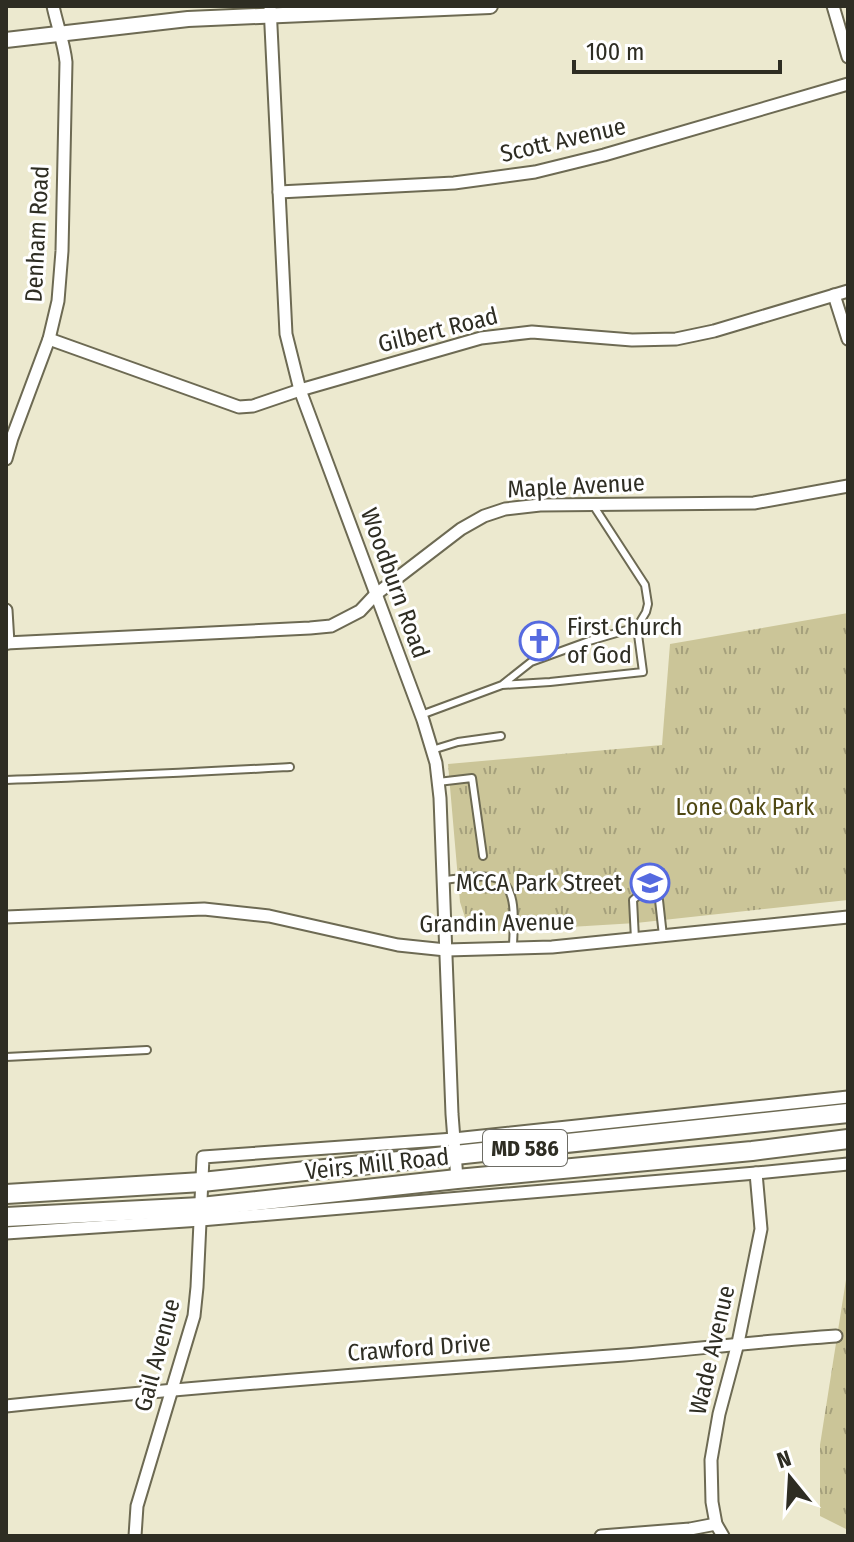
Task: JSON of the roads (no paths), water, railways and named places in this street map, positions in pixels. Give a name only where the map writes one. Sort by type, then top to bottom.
[{"type":"main road","name":"Veirs Mill Road","points":[[6,1194],[202,1182],[454,1147],[848,1113]]},
{"type":"main road","name":"Veirs Mill Road","points":[[6,1217],[201,1214],[457,1179],[848,1139]]},
{"type":"street","name":"Denham Road","points":[[6,459],[49,339],[58,301],[66,62],[53,6]]},
{"type":"street","points":[[6,40],[270,11],[490,6]]},
{"type":"street","points":[[833,6],[848,57]]},
{"type":"street","name":"Woodburn Road","points":[[270,11],[286,334],[300,390],[421,715],[438,782],[457,1179]]},
{"type":"street","name":"Scott Avenue","points":[[279,192],[454,183],[535,172],[848,84]]},
{"type":"street","name":"Gilbert Road","points":[[49,339],[239,407],[253,406],[481,338],[532,332],[632,340],[676,339],[714,331],[848,291]]},
{"type":"street","points":[[834,295],[848,339]]},
{"type":"street","name":"Maple Avenue","points":[[7,643],[331,626],[360,611],[375,595],[461,529],[505,509],[540,505],[754,503],[848,486]]},
{"type":"street","points":[[6,610],[7,643]]},
{"type":"street","name":"Grandin Avenue","points":[[6,917],[204,909],[269,916],[398,945],[446,950],[552,947],[848,917]]},
{"type":"street","name":"Veirs Mill Road","points":[[454,1147],[848,1097]]},
{"type":"street","name":"Veirs Mill Road","points":[[6,1233],[201,1214],[848,1164]]},
{"type":"street","name":"Wade Avenue","points":[[723,1536],[716,1524],[712,1502],[711,1460],[761,1229],[756,1173]]},
{"type":"street","name":"Gail Avenue","points":[[135,1536],[137,1506],[194,1316],[202,1182]]},
{"type":"street","name":"Crawford Drive","points":[[6,1406],[171,1389],[836,1336]]},
{"type":"street","points":[[601,1536],[716,1524]]},
{"type":"lane","points":[[421,715],[502,685],[643,672],[637,627],[648,604],[645,585],[593,505]]},
{"type":"lane","points":[[502,685],[531,662],[637,627]]},
{"type":"lane","points":[[432,750],[458,742],[501,736]]},
{"type":"lane","points":[[6,780],[290,767]]},
{"type":"lane","points":[[438,782],[472,778],[483,856]]},
{"type":"lane","points":[[443,880],[493,876],[505,883],[512,899],[513,948]]},
{"type":"lane","points":[[635,939],[633,900],[640,894],[655,893],[659,900],[663,936]]},
{"type":"lane","points":[[6,1057],[147,1050]]},
{"type":"place","name":"First Church of God","points":[[539,641]]},
{"type":"place","name":"MCCA Park Street","points":[[650,883]]},
{"type":"park label","name":"Lone Oak Park","points":[[745,807]]}]
